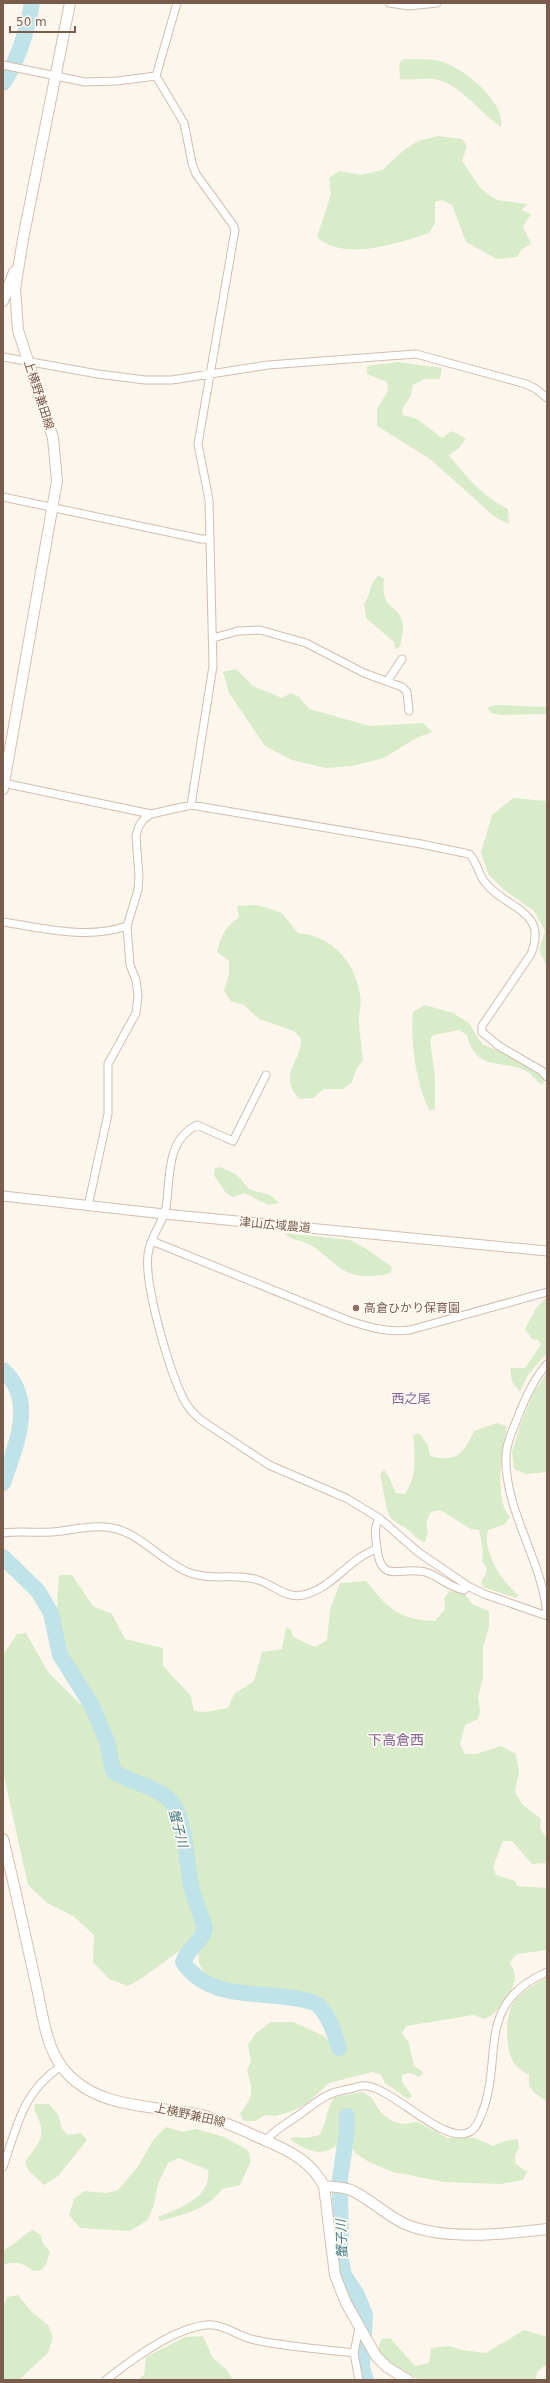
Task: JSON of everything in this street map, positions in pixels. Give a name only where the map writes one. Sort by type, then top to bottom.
[{"type":"main road","name":"上横野兼田線","points":[[3,785],[54,508],[57,481],[55,451],[18,330],[15,308],[18,267],[70,3]]},
{"type":"main road","points":[[3,301],[10,278],[18,267]]},
{"type":"main road","name":"上横野兼田線","points":[[3,1839],[46,2029],[61,2066],[84,2088],[102,2097],[216,2119],[266,2140],[285,2149],[304,2162],[333,2187],[335,2275],[360,2329],[376,2356],[387,2367],[408,2380]]},
{"type":"main road","points":[[333,2187],[351,2190],[392,2217],[421,2229],[458,2233],[510,2233],[547,2229]]},
{"type":"street","points":[[177,3],[156,76],[184,123],[192,163],[196,174],[233,225],[235,230],[211,376],[198,444],[207,484],[213,638],[211,688],[191,805]]},
{"type":"street","points":[[388,3],[409,6],[437,3]]},
{"type":"street","points":[[4,65],[95,82],[156,76]]},
{"type":"street","points":[[3,357],[28,363],[145,380],[172,380],[211,376],[268,365],[416,354],[526,384],[536,389],[547,398]]},
{"type":"street","points":[[3,497],[201,539],[210,539]]},
{"type":"street","points":[[213,638],[238,631],[270,632],[316,647],[338,661],[364,673],[388,680],[402,687],[407,692],[409,711]]},
{"type":"street","points":[[388,680],[402,659]]},
{"type":"street","points":[[3,785],[151,814],[191,805],[414,843],[469,854],[484,882],[526,915],[537,930],[536,941],[532,954],[482,1026],[482,1032],[499,1046],[542,1070],[547,1077]]},
{"type":"street","points":[[88,1206],[108,1114],[108,1064],[136,1013],[138,996],[136,980],[130,965],[127,926],[139,876],[136,836],[138,826],[151,814]]},
{"type":"street","points":[[3,922],[65,932],[96,931],[127,926]]},
{"type":"street","points":[[266,1075],[233,1141],[197,1125],[183,1136],[172,1155],[164,1214],[148,1250],[150,1285],[162,1341],[184,1400],[192,1412],[226,1438],[269,1464],[346,1498],[379,1518],[418,1552],[468,1586],[484,1594],[547,1616],[543,1593],[508,1484],[506,1454],[508,1443],[520,1411],[532,1385],[547,1364]]},
{"type":"street","name":"津山広域農道","points":[[3,1196],[164,1214],[547,1251]]},
{"type":"street","points":[[152,1241],[347,1320],[377,1330],[396,1332],[410,1330],[547,1292]]},
{"type":"street","points":[[379,1518],[375,1528],[379,1564],[383,1569],[389,1572],[419,1571],[435,1576],[454,1588],[464,1590],[468,1586]]},
{"type":"street","points":[[3,1533],[40,1533],[111,1528],[127,1534],[173,1565],[191,1573],[211,1578],[251,1578],[295,1596],[313,1592],[323,1587],[357,1559],[377,1549]]},
{"type":"street","points":[[266,2140],[278,2128],[323,2096],[332,2092],[365,2086],[382,2091],[441,2130],[461,2133],[470,2132],[478,2124],[488,2094],[493,2035],[497,2022],[508,2002],[519,1989],[533,1978],[547,1972]]},
{"type":"street","points":[[3,2167],[29,2097],[48,2075],[61,2066]]},
{"type":"street","points":[[106,2380],[139,2354],[157,2343],[198,2326],[208,2324],[222,2327],[256,2340],[354,2353]]},
{"type":"street","points":[[359,2380],[354,2353],[360,2329]]},
{"type":"green space","points":[[403,59],[439,61],[462,72],[472,79],[490,97],[497,107],[501,117],[501,127],[452,86],[434,79],[400,79],[399,64]]},
{"type":"green space","points":[[438,136],[462,139],[467,146],[462,161],[481,189],[497,200],[528,204],[521,210],[531,214],[523,226],[531,244],[522,249],[517,257],[497,259],[466,242],[452,205],[442,200],[435,202],[435,223],[429,233],[402,241],[372,248],[356,249],[341,248],[328,244],[317,237],[331,194],[329,178],[339,171],[361,175],[382,170],[404,150],[418,141]]},
{"type":"green space","points":[[397,362],[442,368],[440,379],[425,379],[413,385],[410,397],[402,409],[403,415],[417,419],[442,438],[452,431],[466,439],[459,448],[449,455],[461,470],[483,492],[491,499],[508,509],[509,524],[495,517],[430,459],[377,426],[377,409],[388,391],[387,382],[367,374],[367,366]]},
{"type":"green space","points":[[378,575],[384,579],[385,597],[388,603],[399,614],[403,625],[400,647],[395,649],[394,642],[366,618],[364,604],[373,582]]},
{"type":"green space","points":[[236,669],[253,686],[282,698],[291,693],[298,696],[309,709],[370,726],[423,723],[432,732],[416,738],[384,758],[352,766],[326,768],[292,760],[265,746],[229,693],[223,672]]},
{"type":"green space","points":[[496,705],[547,707],[547,714],[502,715],[491,713],[487,707]]},
{"type":"green space","points":[[513,798],[547,801],[547,967],[539,950],[545,931],[534,911],[504,890],[488,874],[481,852],[492,815]]},
{"type":"green space","points":[[258,905],[282,913],[298,933],[321,939],[331,945],[340,952],[353,971],[361,998],[359,1024],[363,1060],[356,1070],[352,1082],[343,1089],[324,1089],[313,1098],[299,1099],[290,1082],[290,1075],[298,1055],[301,1039],[294,1031],[259,1019],[244,1005],[231,1001],[224,991],[229,974],[229,961],[217,952],[220,941],[227,928],[239,917],[237,906]]},
{"type":"green space","points":[[425,1005],[453,1013],[469,1023],[482,1044],[520,1060],[538,1071],[544,1079],[543,1085],[526,1071],[516,1067],[482,1059],[476,1054],[471,1046],[467,1035],[459,1030],[433,1035],[430,1040],[435,1077],[435,1109],[430,1111],[421,1089],[415,1062],[412,1035],[413,1012]]},
{"type":"green space","points":[[220,1167],[238,1176],[248,1188],[272,1196],[279,1203],[268,1205],[245,1193],[233,1197],[226,1193],[214,1175],[215,1168]]},
{"type":"green space","points":[[284,1233],[350,1240],[365,1248],[392,1267],[391,1272],[384,1275],[373,1276],[352,1274],[344,1271],[309,1244],[292,1239]]},
{"type":"green space","points":[[547,1297],[547,1353],[528,1375],[520,1392],[512,1382],[510,1368],[525,1368],[541,1345],[538,1340],[532,1339],[525,1329],[536,1308]]},
{"type":"green space","points":[[547,1373],[547,1472],[526,1474],[514,1469],[512,1452],[519,1429],[533,1394]]},
{"type":"green space","points":[[497,1423],[507,1426],[503,1447],[501,1486],[505,1509],[510,1517],[504,1525],[488,1530],[487,1538],[488,1547],[495,1566],[506,1583],[519,1595],[516,1598],[483,1587],[481,1581],[485,1576],[487,1569],[482,1561],[483,1550],[479,1530],[471,1529],[440,1510],[431,1512],[426,1522],[428,1532],[425,1542],[418,1539],[394,1521],[390,1516],[386,1506],[380,1475],[384,1470],[388,1475],[396,1493],[405,1494],[412,1481],[415,1458],[413,1435],[419,1433],[428,1445],[430,1456],[447,1458],[453,1457],[463,1450],[474,1431]]},
{"type":"green space","points":[[59,1575],[72,1575],[93,1606],[112,1614],[125,1639],[163,1648],[163,1666],[191,1696],[194,1711],[207,1712],[228,1708],[234,1694],[254,1681],[262,1652],[282,1649],[286,1628],[291,1629],[293,1637],[315,1647],[327,1640],[330,1609],[340,1583],[366,1581],[388,1606],[395,1611],[412,1618],[422,1620],[435,1621],[445,1609],[444,1598],[450,1591],[465,1594],[472,1604],[489,1611],[489,1627],[483,1647],[483,1678],[478,1697],[480,1711],[478,1719],[465,1725],[460,1744],[465,1754],[476,1754],[501,1746],[516,1754],[519,1772],[515,1792],[522,1804],[541,1819],[540,1829],[547,1838],[547,1863],[532,1864],[512,1841],[503,1841],[493,1867],[496,1875],[515,1881],[517,1886],[547,1888],[547,1950],[517,1954],[510,1962],[515,1977],[512,1989],[500,2007],[485,2019],[473,2015],[406,2026],[402,2033],[409,2043],[414,2066],[423,2072],[420,2077],[410,2073],[402,2075],[402,2082],[412,2096],[408,2099],[385,2083],[381,2075],[373,2072],[329,2083],[305,2105],[292,2111],[276,2116],[266,2115],[255,2121],[244,2121],[240,2113],[248,2102],[251,2093],[247,2070],[251,2061],[248,2045],[255,2034],[271,2022],[293,2022],[324,2036],[334,2049],[342,2050],[331,2018],[318,2002],[292,1994],[227,1986],[206,1977],[199,1963],[198,1950],[182,1949],[142,1978],[128,1986],[109,1979],[93,1962],[94,1935],[73,1916],[47,1903],[28,1885],[3,1772],[3,1655],[17,1634],[26,1633],[48,1672],[80,1704],[93,1699],[74,1669],[62,1644],[57,1610]]},
{"type":"green space","points":[[547,1977],[547,2101],[533,2091],[529,2084],[529,2075],[516,2066],[512,2060],[509,2051],[507,2032],[509,2013],[516,1999]]},
{"type":"green space","points":[[363,2092],[372,2098],[380,2112],[392,2121],[402,2124],[418,2122],[447,2138],[475,2138],[493,2146],[505,2141],[518,2139],[519,2148],[515,2155],[515,2163],[527,2172],[523,2180],[500,2184],[444,2182],[393,2172],[369,2162],[355,2153],[351,2144],[349,2116],[344,2115],[342,2141],[329,2150],[316,2152],[296,2144],[290,2139],[293,2137],[307,2138],[319,2135],[324,2126],[332,2101],[335,2097]]},
{"type":"green space","points":[[35,2104],[49,2104],[58,2114],[62,2129],[68,2135],[81,2133],[87,2140],[58,2176],[44,2185],[29,2171],[25,2162],[39,2142],[42,2132],[34,2110]]},
{"type":"green space","points":[[166,2127],[182,2132],[196,2129],[224,2137],[248,2150],[251,2161],[240,2185],[222,2189],[210,2202],[194,2210],[160,2221],[158,2217],[192,2201],[205,2188],[208,2180],[208,2170],[179,2158],[168,2163],[158,2184],[154,2205],[148,2220],[130,2231],[80,2228],[69,2215],[74,2199],[84,2191],[107,2193],[118,2190],[139,2165],[153,2140]]},
{"type":"green space","points":[[33,2230],[41,2235],[42,2242],[50,2252],[46,2264],[42,2270],[33,2271],[26,2266],[19,2264],[11,2263],[3,2265],[3,2250]]},
{"type":"green space","points":[[18,2295],[32,2312],[48,2325],[53,2337],[48,2353],[19,2380],[3,2380],[3,2309],[7,2297]]},
{"type":"green space","points":[[524,2330],[547,2337],[547,2364],[537,2372],[536,2380],[419,2380],[391,2364],[378,2351],[381,2339],[390,2338],[415,2366],[429,2363],[431,2348],[449,2346],[461,2350],[486,2353]]},
{"type":"green space","points":[[203,2336],[213,2358],[227,2370],[233,2380],[137,2380],[144,2375],[146,2357],[185,2337]]},
{"type":"waterway","name":"蟹子川","points":[[3,83],[14,64],[22,44],[32,3]]},
{"type":"waterway","name":"蟹子川","points":[[3,1370],[13,1382],[19,1395],[21,1409],[17,1439],[3,1483]]},
{"type":"waterway","name":"蟹子川","points":[[3,1557],[38,1591],[51,1613],[60,1655],[91,1704],[107,1741],[113,1771],[159,1792],[172,1803],[178,1814],[182,1826],[192,1890],[205,1928],[202,1936],[185,1957],[183,1962],[194,1975],[207,1983],[222,1989],[288,1997],[317,2004],[329,2020],[339,2048]]},
{"type":"waterway","name":"蟹子川","points":[[347,2116],[347,2131],[340,2179],[341,2261],[344,2275],[357,2295],[365,2315],[362,2368],[366,2380]]},
{"type":"place","name":"高倉ひかり保育園","points":[[356,1308]]},
{"type":"district","name":"西之尾","points":[[411,1398]]},
{"type":"district","name":"下高倉西","points":[[396,1740]]}]
